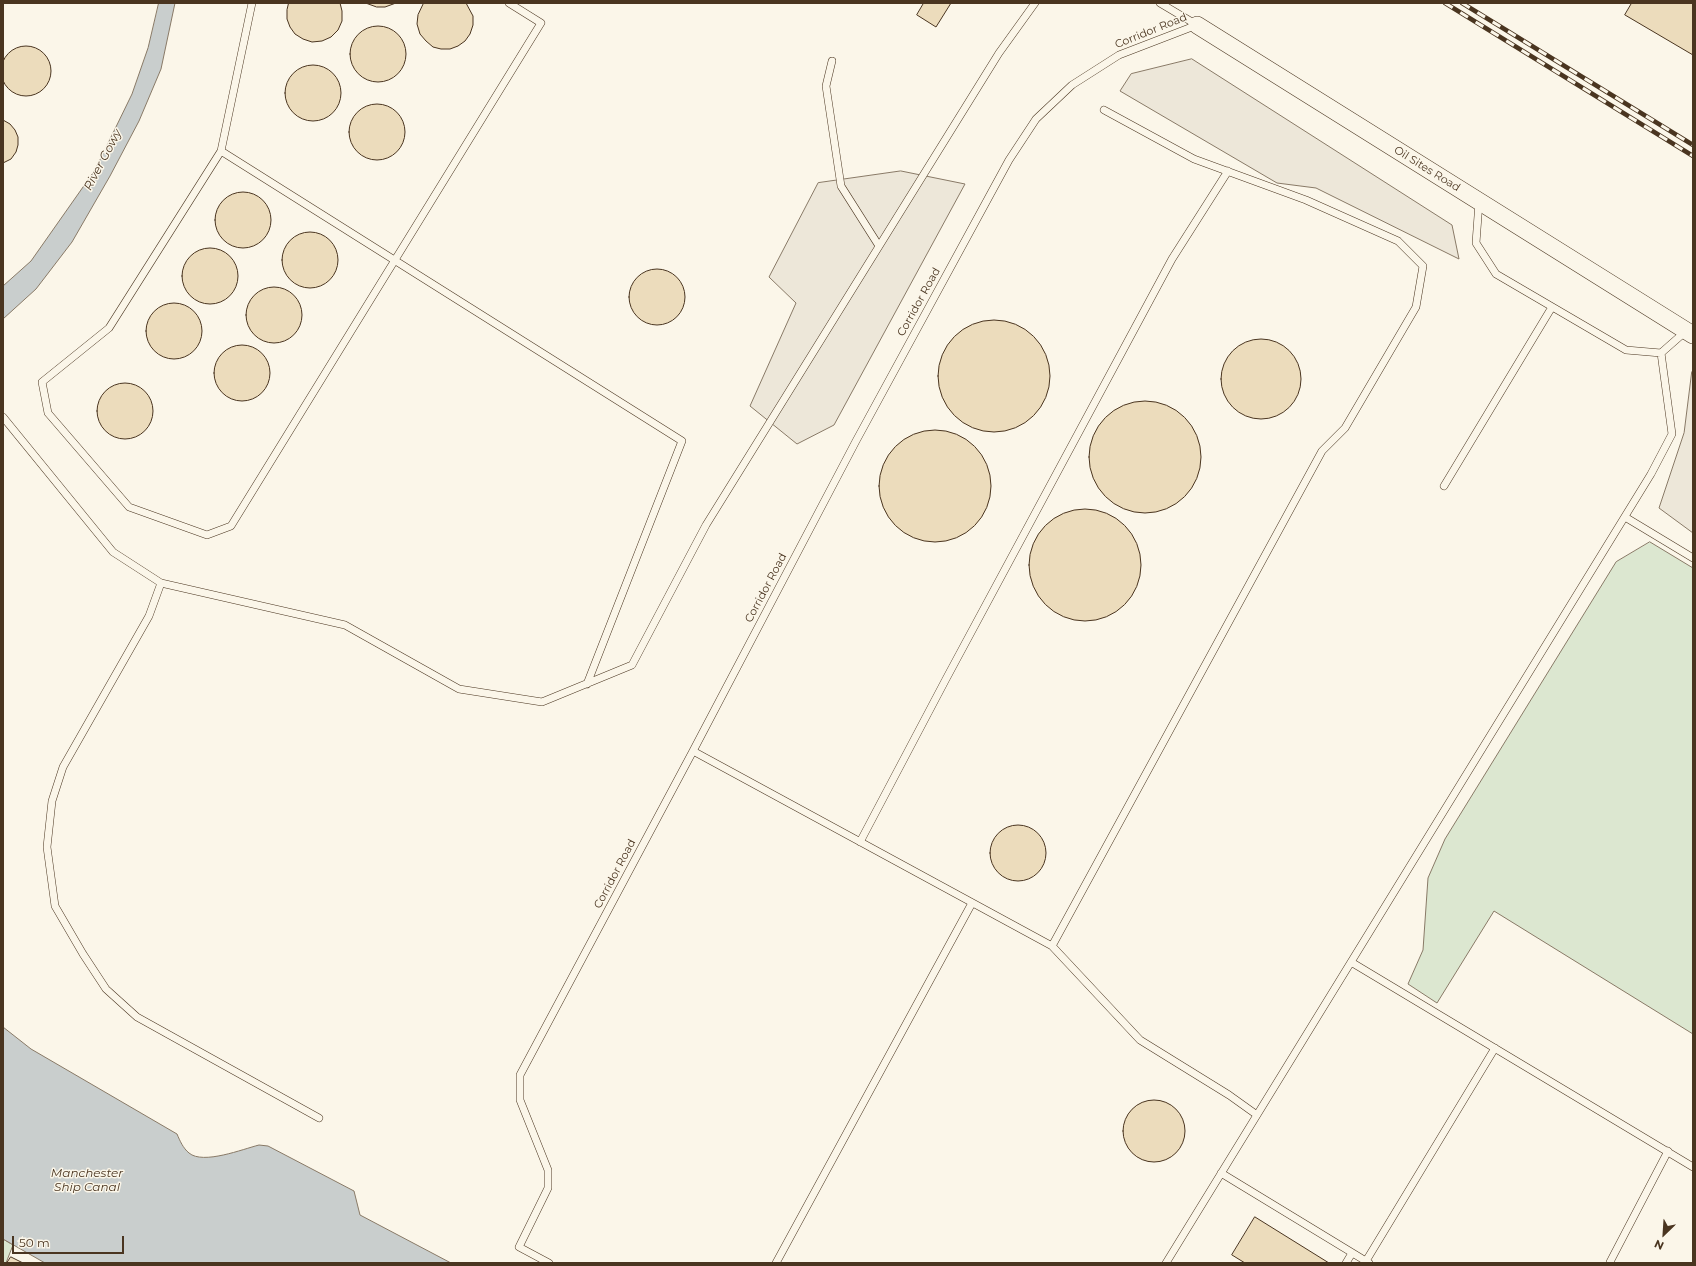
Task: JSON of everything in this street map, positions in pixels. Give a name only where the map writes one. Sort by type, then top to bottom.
[{"type":"street","name":"Oil Sites Road","points":[[1197,25],[1478,202],[1690,333]]},
{"type":"lane","points":[[252,3],[221,150],[109,328],[42,382],[48,413],[129,507],[207,536],[231,526],[541,23],[509,3]]},
{"type":"lane","points":[[3,417],[113,552],[161,583],[346,624],[459,689],[542,702],[587,684],[632,665],[706,525],[999,52],[1035,3]]},
{"type":"lane","name":"Oil Sites Road","points":[[1160,3],[1197,25]]},
{"type":"lane","name":"Corridor Road","points":[[549,1263],[519,1247],[548,1188],[548,1170],[520,1100],[520,1075],[856,441],[1009,160],[1036,119],[1072,85],[1119,55],[1197,25]]},
{"type":"lane","points":[[832,61],[826,86],[841,186],[879,246]]},
{"type":"lane","points":[[1052,946],[1322,451],[1346,428],[1416,306],[1423,266],[1398,241],[1306,200],[1194,159],[1104,110]]},
{"type":"lane","points":[[221,150],[682,441],[587,684]]},
{"type":"lane","points":[[860,842],[1172,259],[1228,171]]},
{"type":"lane","points":[[1478,202],[1476,243],[1496,274],[1626,350],[1660,353],[1690,333]]},
{"type":"lane","points":[[1444,486],[1552,307]]},
{"type":"lane","points":[[1166,1263],[1651,474],[1672,434],[1660,353]]},
{"type":"lane","points":[[1625,517],[1693,558]]},
{"type":"lane","points":[[161,583],[149,616],[63,767],[52,801],[47,847],[55,906],[83,954],[106,989],[137,1017],[319,1118]]},
{"type":"lane","points":[[693,751],[1052,946],[1140,1040],[1230,1095],[1257,1115]]},
{"type":"lane","points":[[776,1263],[972,903]]},
{"type":"lane","points":[[1351,962],[1693,1167]]},
{"type":"lane","points":[[1221,1173],[1367,1262],[1495,1048]]},
{"type":"lane","points":[[1611,1263],[1610,1262],[1668,1151]]},
{"type":"lane","points":[[1346,1263],[1352,1253]]},
{"type":"green space","points":[[1650,542],[1693,568],[1693,1034],[1494,911],[1437,1003],[1408,984],[1423,950],[1428,878],[1445,839],[1616,562]]},
{"type":"green space","points":[[3,1239],[13,1245],[6,1263],[3,1263]]},
{"type":"shaded area","points":[[1192,59],[1452,225],[1459,259],[1316,188],[1277,183],[1120,91],[1131,74]]},
{"type":"shaded area","points":[[901,171],[965,184],[834,425],[797,444],[750,406],[796,303],[769,277],[818,183]]},
{"type":"shaded area","points":[[1692,372],[1693,533],[1659,508],[1684,433]]},
{"type":"water","name":"River Gowy","points":[[159,3],[175,3],[161,69],[139,121],[110,176],[72,242],[36,289],[3,319],[3,286],[31,261],[95,170],[132,94],[148,48]]},
{"type":"water","name":"Manchester Ship Canal","points":[[3,1027],[31,1049],[177,1134],[183,1147],[189,1153],[195,1156],[213,1157],[259,1145],[268,1146],[354,1191],[360,1215],[451,1263],[45,1263],[3,1239]]},
{"type":"building","points":[[289,3],[340,3],[342,21],[338,30],[331,37],[322,41],[312,42],[303,39],[295,34],[290,27],[287,19]]},
{"type":"building","points":[[366,3],[396,3],[385,7],[377,7]]},
{"type":"building","points":[[424,3],[466,3],[473,16],[473,25],[470,34],[465,41],[450,49],[441,49],[433,47],[426,41],[420,34],[417,24],[418,15]]},
{"type":"building","points":[[924,3],[951,3],[936,27],[917,15]]},
{"type":"building","points":[[1632,3],[1693,3],[1693,55],[1625,15]]},
{"type":"building","points":[[378,26],[389,28],[398,34],[404,43],[406,54],[404,65],[398,74],[389,80],[378,82],[367,80],[358,74],[352,65],[350,54],[352,43],[358,34],[367,28]]},
{"type":"building","points":[[21,46],[31,46],[44,53],[51,66],[51,76],[44,89],[31,96],[21,96],[12,92],[5,85],[1,76],[1,66],[5,57],[12,50]]},
{"type":"building","points":[[313,65],[324,67],[333,73],[339,82],[341,93],[339,104],[333,113],[324,119],[313,121],[302,119],[293,113],[287,104],[285,93],[287,82],[293,73],[302,67]]},
{"type":"building","points":[[377,104],[388,106],[397,112],[403,121],[405,132],[403,143],[397,152],[388,158],[377,160],[366,158],[357,152],[351,143],[349,132],[351,121],[357,112],[366,106]]},
{"type":"building","points":[[3,120],[10,124],[15,130],[18,137],[18,145],[16,152],[11,159],[3,163]]},
{"type":"building","points":[[243,192],[254,194],[263,200],[269,209],[271,220],[269,231],[263,240],[254,246],[243,248],[232,246],[223,240],[217,231],[215,220],[217,209],[223,200],[232,194]]},
{"type":"building","points":[[310,232],[321,234],[330,240],[336,249],[338,260],[336,271],[330,280],[321,286],[310,288],[299,286],[290,280],[284,271],[282,260],[284,249],[290,240],[299,234]]},
{"type":"building","points":[[210,248],[221,250],[230,256],[236,265],[238,276],[236,287],[230,296],[221,302],[210,304],[199,302],[190,296],[184,287],[182,276],[184,265],[190,256],[199,250]]},
{"type":"building","points":[[657,269],[668,271],[677,277],[683,286],[685,297],[683,308],[677,317],[668,323],[657,325],[646,323],[637,317],[631,308],[629,297],[631,286],[637,277],[646,271]]},
{"type":"building","points":[[274,287],[285,289],[294,295],[300,304],[302,315],[300,326],[294,335],[285,341],[274,343],[263,341],[254,335],[248,326],[246,315],[248,304],[254,295],[263,289]]},
{"type":"building","points":[[174,303],[185,305],[194,311],[200,320],[202,331],[200,342],[194,351],[185,357],[174,359],[163,357],[154,351],[148,342],[146,331],[148,320],[154,311],[163,305]]},
{"type":"building","points":[[994,320],[1005,321],[1015,325],[1025,330],[1033,337],[1040,345],[1045,355],[1049,365],[1049,387],[1045,397],[1040,407],[1033,415],[1025,422],[1015,427],[1005,431],[994,432],[983,431],[973,427],[963,422],[955,415],[948,407],[943,397],[939,387],[938,376],[939,365],[943,355],[948,345],[955,337],[963,330],[973,325],[983,321]]},
{"type":"building","points":[[1261,339],[1276,342],[1289,351],[1298,364],[1301,379],[1298,394],[1289,407],[1276,416],[1261,419],[1246,416],[1233,407],[1224,394],[1221,379],[1224,364],[1233,351],[1246,342]]},
{"type":"building","points":[[242,345],[253,347],[262,353],[268,362],[270,373],[268,384],[262,393],[253,399],[242,401],[231,399],[222,393],[216,384],[214,373],[216,362],[222,353],[231,347]]},
{"type":"building","points":[[125,383],[136,385],[145,391],[151,400],[153,411],[151,422],[145,431],[136,437],[125,439],[114,437],[105,431],[99,422],[97,411],[99,400],[105,391],[114,385]]},
{"type":"building","points":[[1145,401],[1156,402],[1166,406],[1176,411],[1184,418],[1191,426],[1196,436],[1200,446],[1200,468],[1196,478],[1191,488],[1184,496],[1176,503],[1166,508],[1156,512],[1145,513],[1134,512],[1124,508],[1114,503],[1106,496],[1099,488],[1094,478],[1090,468],[1089,457],[1090,446],[1094,436],[1099,426],[1106,418],[1114,411],[1124,406],[1134,402]]},
{"type":"building","points":[[935,430],[946,431],[956,435],[966,440],[974,447],[981,455],[986,465],[990,475],[990,497],[986,507],[981,517],[974,525],[966,532],[956,537],[946,541],[935,542],[924,541],[914,537],[904,532],[896,525],[889,517],[884,507],[880,497],[879,486],[880,475],[884,465],[889,455],[896,447],[904,440],[914,435],[924,431]]},
{"type":"building","points":[[1085,509],[1096,510],[1106,514],[1116,519],[1124,526],[1131,534],[1136,544],[1140,554],[1140,576],[1136,586],[1131,596],[1124,604],[1116,611],[1106,616],[1096,620],[1085,621],[1074,620],[1064,616],[1054,611],[1046,604],[1039,596],[1034,586],[1030,576],[1029,565],[1030,554],[1034,544],[1039,534],[1046,526],[1054,519],[1064,514],[1074,510]]},
{"type":"building","points":[[1018,825],[1029,827],[1038,833],[1044,842],[1046,853],[1044,864],[1038,873],[1029,879],[1018,881],[1007,879],[998,873],[992,864],[990,853],[992,842],[998,833],[1007,827]]},
{"type":"building","points":[[1148,1100],[1160,1100],[1176,1109],[1183,1119],[1185,1131],[1183,1143],[1176,1153],[1160,1162],[1148,1162],[1137,1157],[1128,1148],[1123,1137],[1123,1125],[1128,1114],[1137,1105]]},
{"type":"building","points":[[1255,1217],[1329,1263],[1245,1263],[1232,1255]]},
{"type":"building","points":[[11,1257],[23,1263],[7,1263]]},
{"type":"railway","points":[[1445,3],[1693,156]]},
{"type":"railway","points":[[1462,3],[1693,145]]}]
